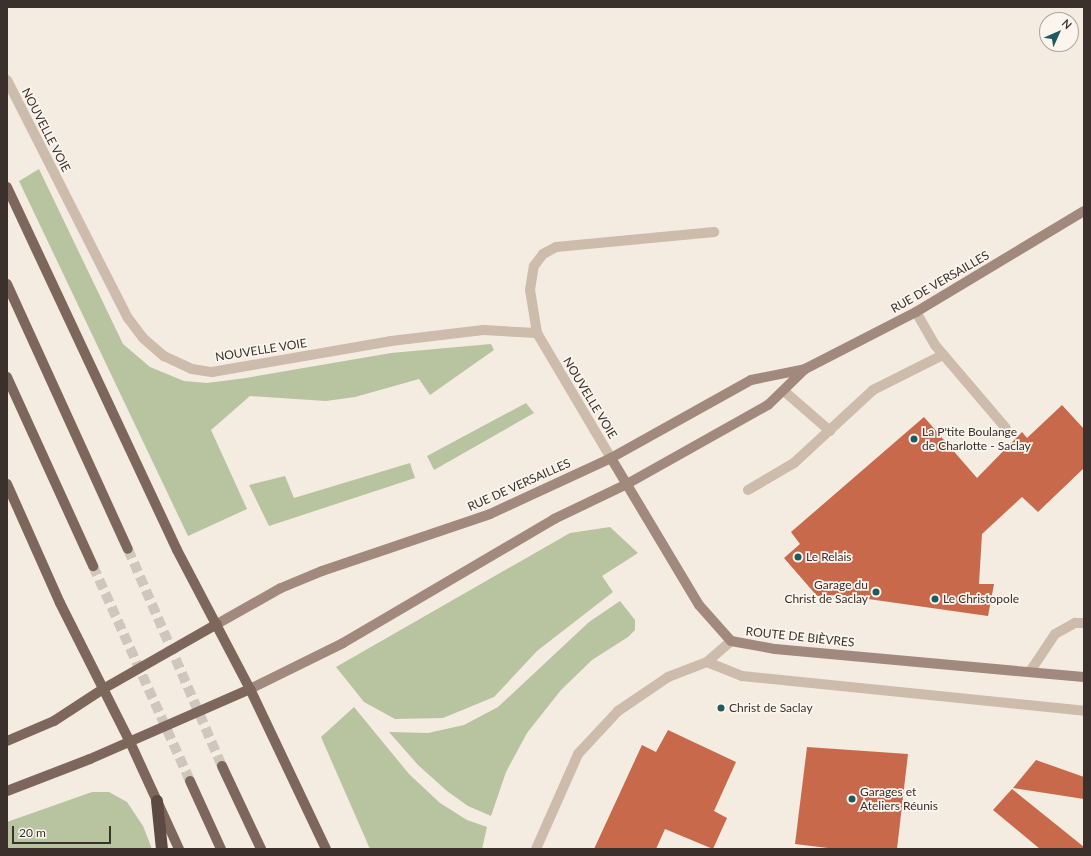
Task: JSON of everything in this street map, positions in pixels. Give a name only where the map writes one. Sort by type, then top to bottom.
[{"type":"highway","points":[[157,801],[162,849]]},
{"type":"main road","points":[[7,186],[177,550],[250,689],[326,849]]},
{"type":"main road","name":"RUE DE VERSAILLES","points":[[217,624],[281,588],[322,571],[490,514],[611,458],[751,380],[805,369],[916,312],[1083,213]]},
{"type":"main road","points":[[7,284],[128,549]]},
{"type":"main road","name":"RUE DE VERSAILLES","points":[[250,689],[343,643],[554,519],[627,484],[768,405],[805,369]]},
{"type":"main road","points":[[7,377],[93,566]]},
{"type":"main road","name":"ROUTE DE BIÈVRES","points":[[611,458],[699,605],[731,641],[775,649],[1031,670],[1084,677]]},
{"type":"main road","points":[[7,484],[103,689],[130,742],[179,849]]},
{"type":"main road","points":[[7,741],[54,721],[103,689],[217,624]]},
{"type":"main road","points":[[7,791],[130,742],[250,689]]},
{"type":"main road","points":[[222,766],[261,849]]},
{"type":"main road","points":[[190,781],[221,849]]},
{"type":"street","name":"NOUVELLE VOIE","points":[[7,80],[128,318],[143,338],[164,356],[192,369],[212,372],[391,341],[483,330],[537,334],[611,458]]},
{"type":"street","points":[[537,334],[530,290],[534,266],[543,254],[556,247],[714,232]]},
{"type":"street","points":[[916,312],[943,355],[1006,428]]},
{"type":"street","points":[[748,490],[794,463],[873,390],[943,355]]},
{"type":"street","points":[[784,391],[830,430]]},
{"type":"street","points":[[1031,670],[1055,634],[1075,623],[1084,623]]},
{"type":"street","points":[[536,849],[578,754],[618,711],[668,677],[707,662],[731,641]]},
{"type":"street","points":[[707,662],[742,676],[1084,711]]},
{"type":"green space","points":[[39,169],[123,344],[150,367],[184,381],[207,383],[246,378],[391,353],[491,344],[494,350],[430,395],[419,379],[355,397],[326,401],[250,396],[211,430],[247,509],[188,536],[19,181]]},
{"type":"green space","points":[[526,403],[534,413],[434,470],[427,456]]},
{"type":"green space","points":[[410,463],[415,478],[269,526],[249,485],[285,476],[294,498]]},
{"type":"green space","points":[[610,527],[638,553],[602,576],[613,592],[537,651],[494,697],[443,718],[395,719],[364,702],[336,667],[570,533]]},
{"type":"green space","points":[[620,601],[635,620],[635,630],[628,637],[592,660],[561,690],[527,733],[506,772],[491,816],[468,806],[447,791],[418,765],[389,732],[428,733],[464,725],[498,707],[589,622]]},
{"type":"green space","points":[[354,707],[409,774],[440,803],[467,820],[487,827],[482,849],[370,849],[321,737]]},
{"type":"green space","points":[[92,792],[109,792],[127,802],[143,826],[152,849],[7,849],[7,822]]},
{"type":"building","points":[[1062,405],[1084,429],[1084,468],[1038,512],[1022,497],[982,534],[979,584],[994,584],[988,616],[840,595],[817,596],[784,558],[800,544],[791,532],[924,417],[977,478],[1022,432],[1027,438]]},
{"type":"building","points":[[668,730],[736,762],[714,811],[727,818],[713,849],[665,829],[656,849],[594,849],[642,745],[656,752]]},
{"type":"building","name":"Garages et Ateliers Réunis","points":[[807,747],[908,754],[897,849],[836,849],[795,844]]},
{"type":"building","points":[[1036,760],[1084,777],[1084,799],[1013,788]]},
{"type":"building","points":[[1012,789],[1084,847],[1084,849],[1040,849],[993,810]]},
{"type":"tunnel","points":[[128,549],[222,766]]},
{"type":"tunnel","points":[[93,566],[190,781]]},
{"type":"place","name":"La P'tite Boulange de Charlotte - Saclay","points":[[914,439]]},
{"type":"place","name":"Le Relais","points":[[798,557]]},
{"type":"place","name":"Garage du Christ de Saclay","points":[[876,592]]},
{"type":"place","name":"Le Christopole","points":[[935,599]]},
{"type":"place","name":"Christ de Saclay","points":[[721,708]]},
{"type":"place","name":"Garages et Ateliers Réunis","points":[[852,799]]}]
